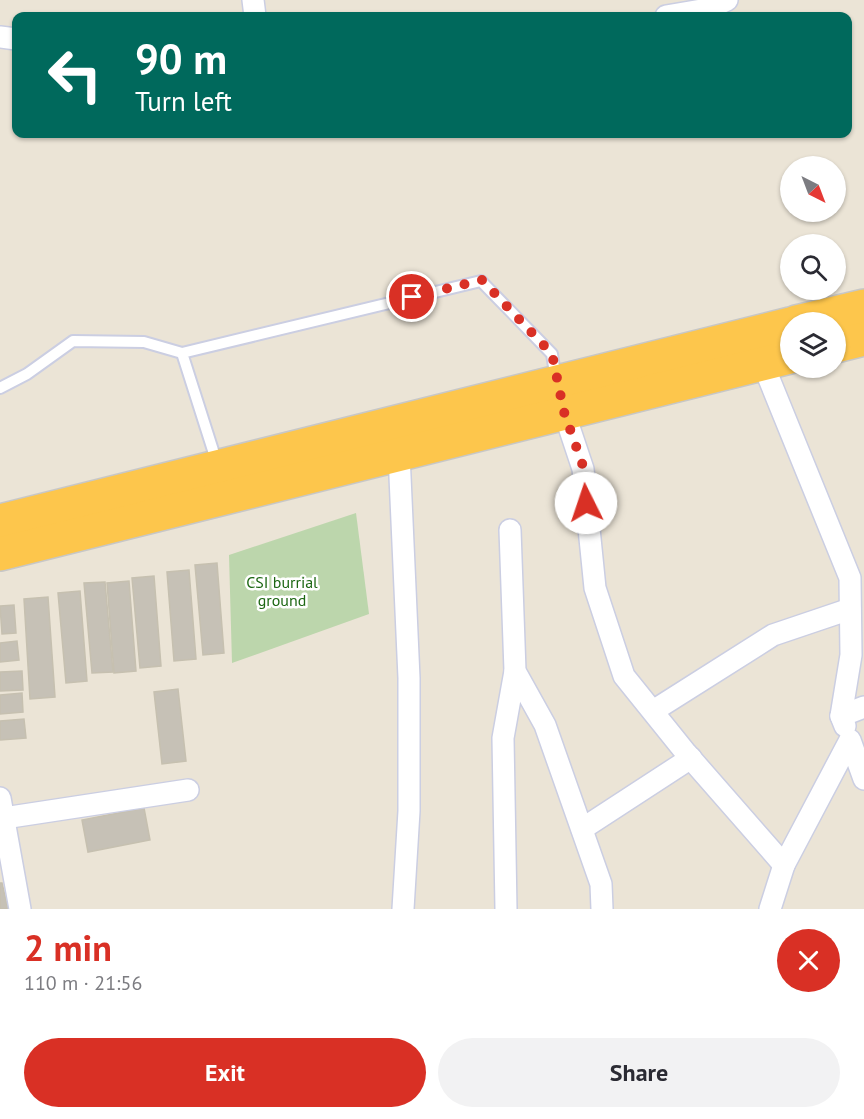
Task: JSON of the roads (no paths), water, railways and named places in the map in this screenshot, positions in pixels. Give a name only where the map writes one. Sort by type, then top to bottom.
[{"type":"highway","points":[[838,312],[864,306]]},
{"type":"highway","points":[[0,521],[222,481],[399,454],[560,397],[780,327]]},
{"type":"highway","points":[[846,344],[864,339]]},
{"type":"highway","points":[[0,554],[222,481],[560,397],[777,360]]},
{"type":"street","points":[[670,10],[708,9],[727,0]]},
{"type":"street","points":[[777,360],[850,578],[851,655],[841,716],[864,779]]},
{"type":"street","points":[[560,397],[584,469],[595,588],[624,676],[691,758],[784,865]]},
{"type":"street","points":[[399,454],[409,678],[409,812],[403,909]]},
{"type":"street","points":[[506,909],[503,738],[515,671],[510,530]]},
{"type":"street","points":[[653,711],[773,635],[850,609]]},
{"type":"street","points":[[515,671],[545,725],[601,884],[602,909]]},
{"type":"street","points":[[841,716],[864,707]]},
{"type":"street","points":[[770,909],[784,865],[850,740]]},
{"type":"street","points":[[582,829],[691,758]]},
{"type":"street","points":[[20,909],[2,808],[188,790]]},
{"type":"lane","points":[[0,388],[27,374],[73,341],[144,342],[182,353],[482,280],[552,354],[560,397]]},
{"type":"lane","points":[[182,353],[222,481]]},
{"type":"park label","name":"CSI burrial ground","points":[[282,591]]}]
